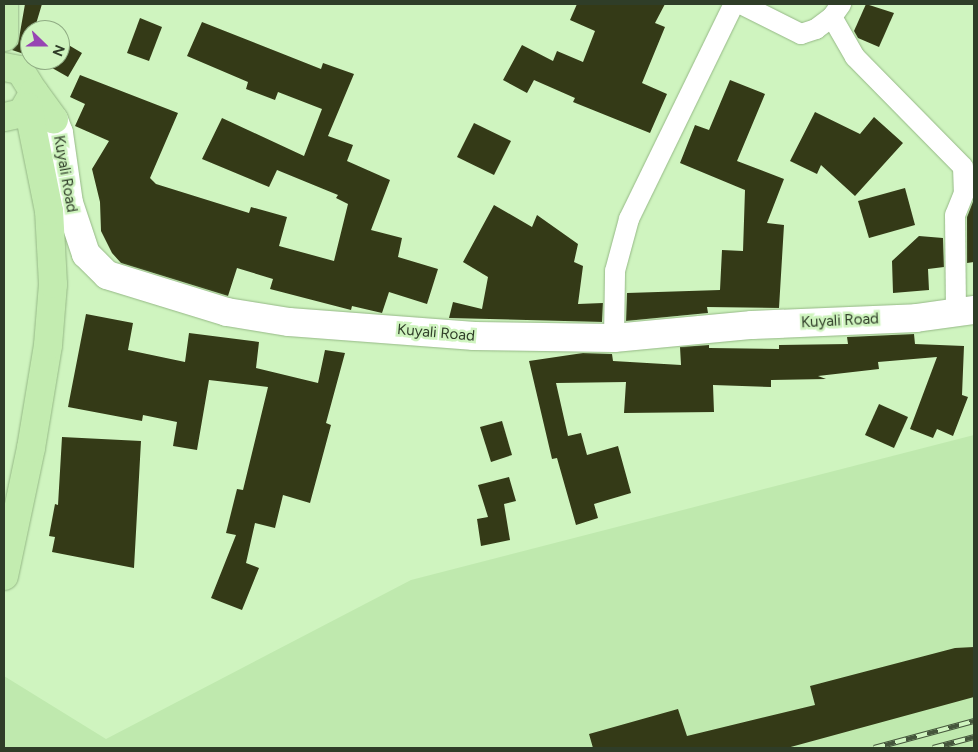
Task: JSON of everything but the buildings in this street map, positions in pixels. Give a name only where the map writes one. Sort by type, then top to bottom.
[{"type":"main road","points":[[4,4],[4,37]]},
{"type":"main road","name":"Kuyali Road","points":[[4,67],[20,70],[18,108],[54,120],[59,133],[76,229],[86,254],[106,275],[184,301],[289,322],[474,336],[614,338],[752,325],[916,318],[965,310]]},
{"type":"main road","points":[[4,576],[31,448],[48,345],[53,284],[50,219],[34,147],[18,108]]},
{"type":"street","points":[[614,338],[615,271],[629,219],[734,4]]},
{"type":"street","points":[[741,4],[801,34],[816,30],[836,10],[855,57],[963,167],[964,192],[955,215],[965,310]]},
{"type":"shaded area","points":[[974,435],[974,748],[4,748],[4,676],[106,739],[411,580]]},
{"type":"railway","points":[[874,748],[974,721]]},
{"type":"railway","points":[[933,748],[974,737]]}]
